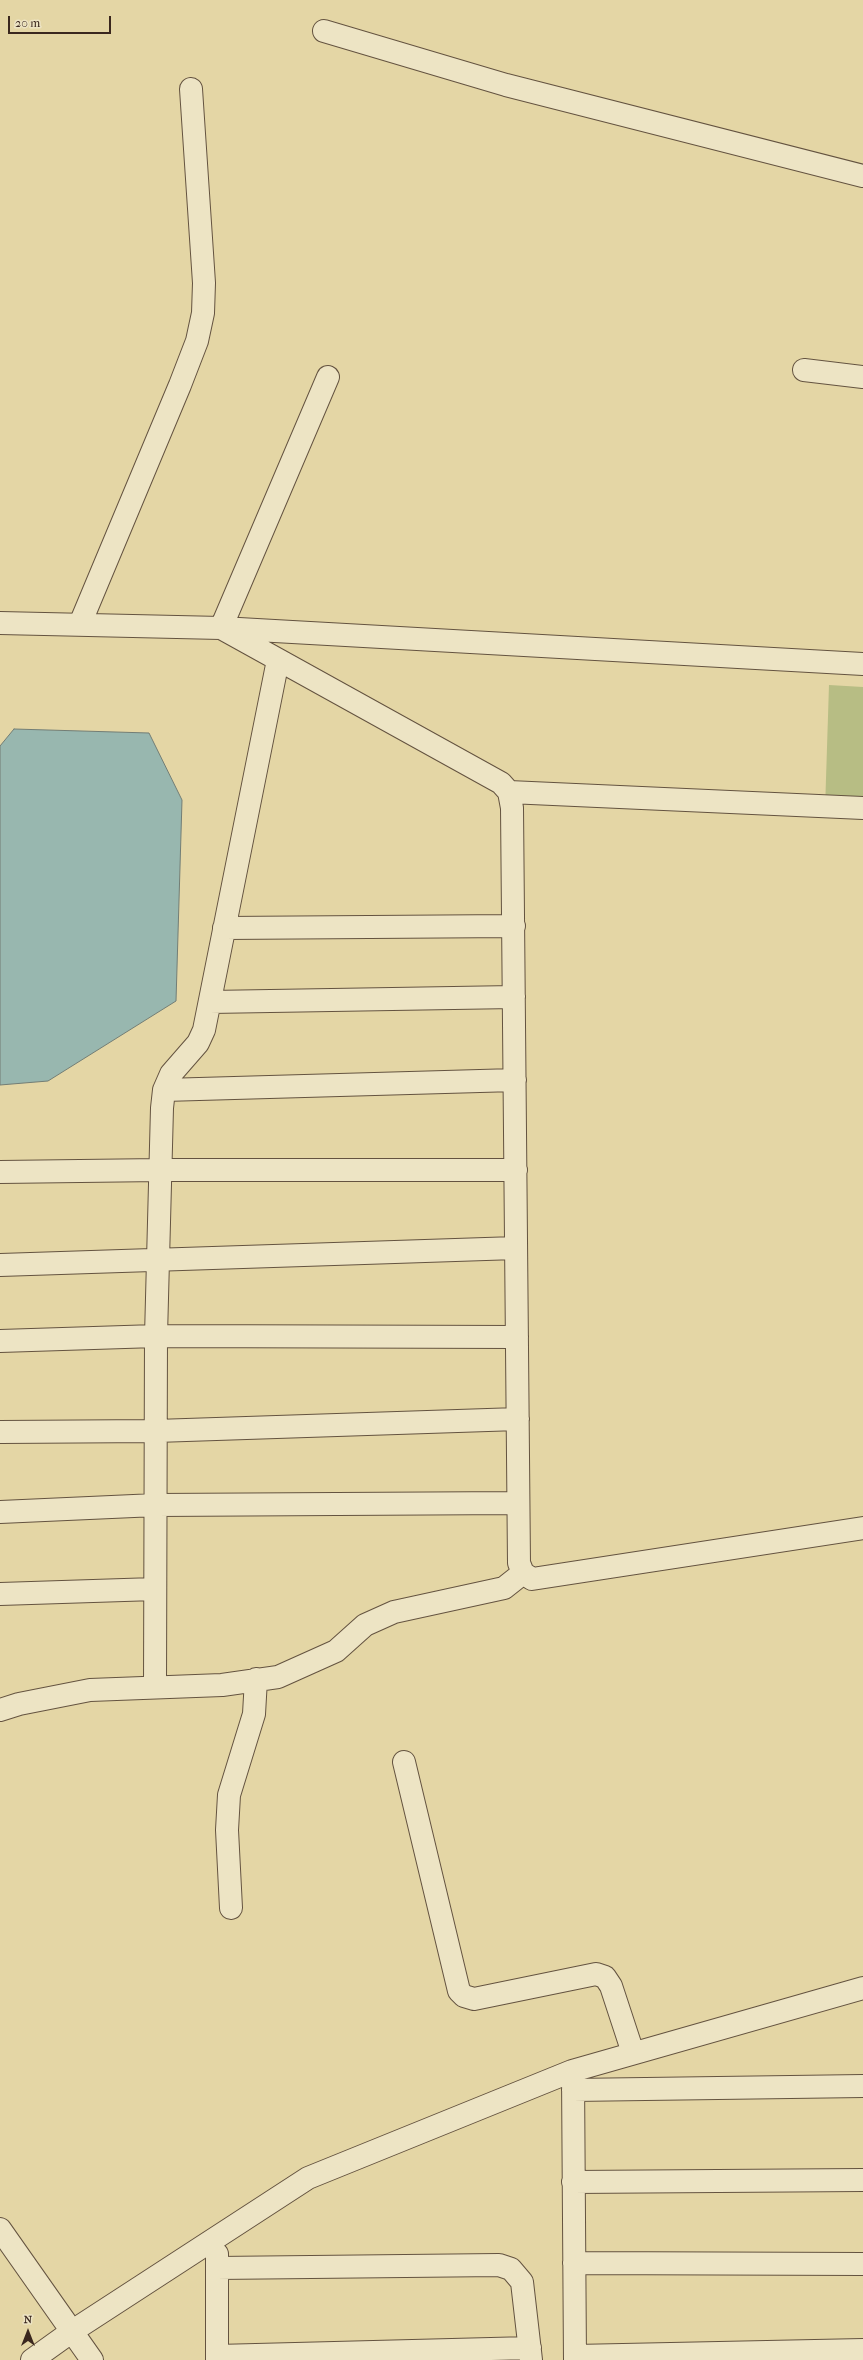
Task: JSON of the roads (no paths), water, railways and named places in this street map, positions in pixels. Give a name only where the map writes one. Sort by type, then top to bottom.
[{"type":"street","points":[[324,31],[506,85],[863,176]]},
{"type":"street","points":[[80,624],[197,342],[203,312],[204,283],[191,89]]},
{"type":"street","points":[[804,370],[863,377]]},
{"type":"street","points":[[221,628],[328,377]]},
{"type":"street","points":[[0,623],[221,628],[863,664]]},
{"type":"street","points":[[221,628],[501,783],[509,792],[512,808],[514,926],[519,1563],[523,1573],[532,1579],[863,1528]]},
{"type":"street","points":[[155,1686],[156,1336],[160,1170],[164,1090],[171,1074],[201,1038],[210,1002],[278,660]]},
{"type":"street","points":[[509,792],[863,808]]},
{"type":"street","points":[[224,928],[514,926]]},
{"type":"street","points":[[210,1002],[514,997]]},
{"type":"street","points":[[164,1090],[515,1080]]},
{"type":"street","points":[[0,1172],[160,1170],[516,1170]]},
{"type":"street","points":[[0,1265],[516,1248]]},
{"type":"street","points":[[0,1341],[156,1336],[517,1337]]},
{"type":"street","points":[[0,1432],[156,1431],[518,1419]]},
{"type":"street","points":[[0,1512],[156,1505],[518,1503]]},
{"type":"street","points":[[0,1710],[19,1704],[90,1690],[155,1686],[222,1685],[278,1677],[336,1651],[365,1625],[394,1612],[504,1588],[523,1573]]},
{"type":"street","points":[[0,1594],[155,1589]]},
{"type":"street","points":[[231,1908],[227,1830],[229,1795],[254,1714],[256,1680]]},
{"type":"street","points":[[404,1762],[459,1991],[464,1996],[474,1999],[596,1974],[604,1977],[611,1986],[633,2053]]},
{"type":"street","points":[[32,2360],[71,2332],[308,2178],[573,2080],[633,2053],[863,1988]]},
{"type":"street","points":[[573,2080],[863,2086]]},
{"type":"street","points":[[573,2080],[575,2358],[863,2350]]},
{"type":"street","points":[[574,2182],[863,2180]]},
{"type":"street","points":[[0,2229],[92,2360]]},
{"type":"street","points":[[217,2238],[217,2268],[217,2358],[530,2354],[522,2282],[511,2269],[499,2265],[217,2268]]},
{"type":"street","points":[[574,2263],[863,2264]]},
{"type":"water","points":[[14,729],[149,733],[182,800],[176,1001],[48,1081],[0,1085],[0,746]]}]
